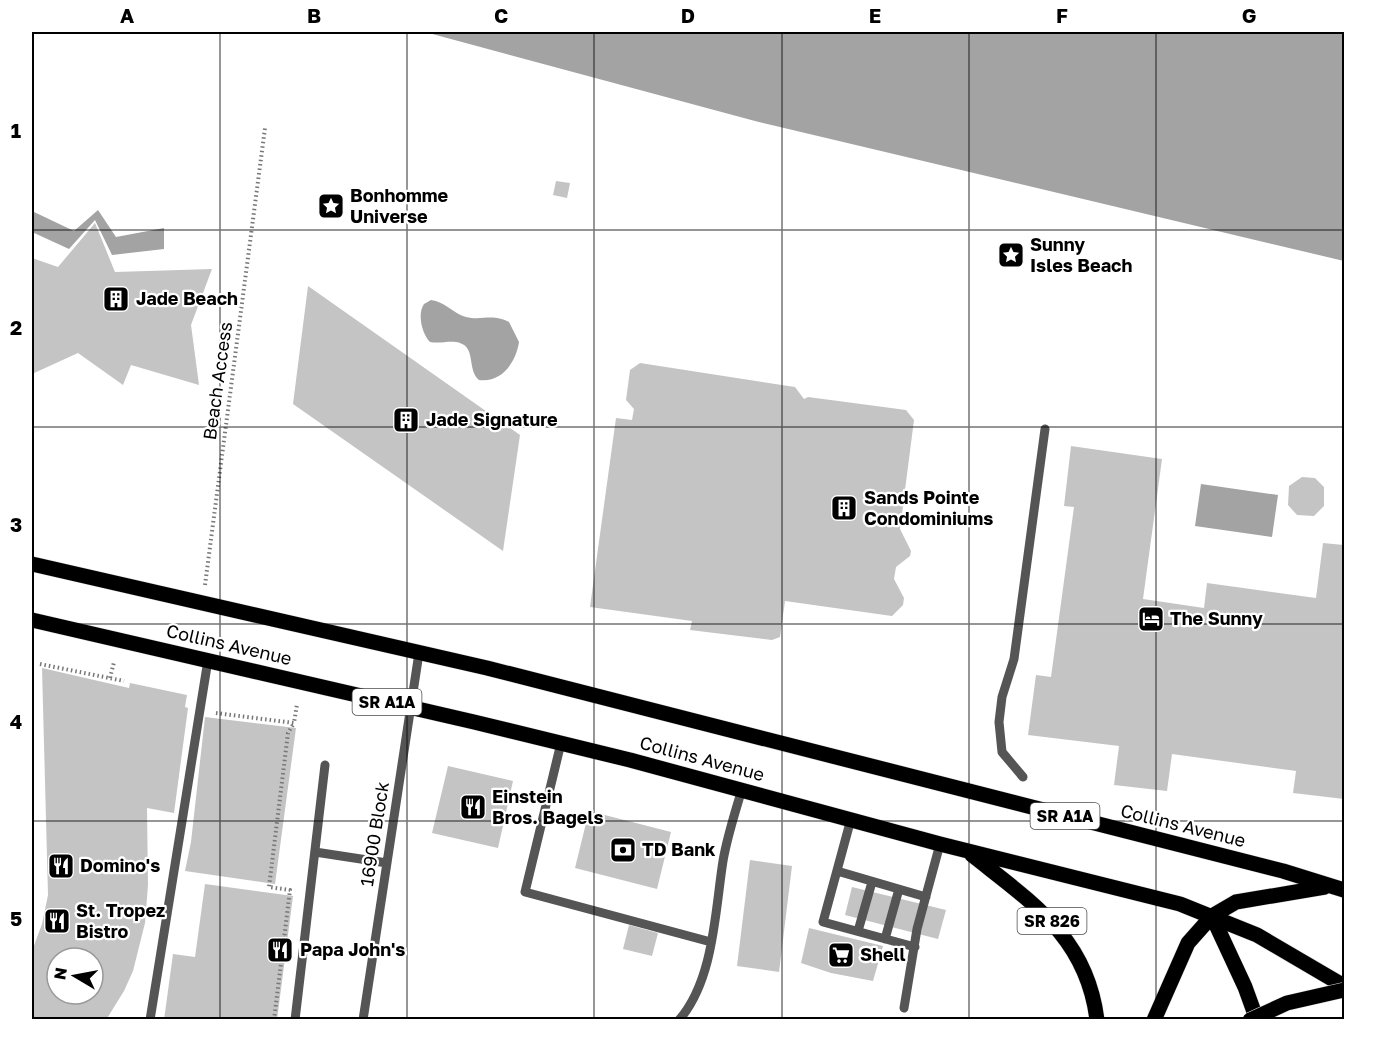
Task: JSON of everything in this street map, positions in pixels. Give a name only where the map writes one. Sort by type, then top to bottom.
[{"type":"main road","name":"Collins Avenue","points":[[32,564],[499,671],[1283,871],[1338,888]]},
{"type":"main road","name":"Collins Avenue","points":[[32,620],[561,743],[742,789],[940,844],[1180,903],[1257,935],[1344,988]]},
{"type":"main road","name":"SR 826","points":[[968,851],[1041,909],[1057,927],[1086,976],[1093,996],[1097,1020]]},
{"type":"main road","points":[[1154,1020],[1188,943],[1212,916],[1236,902],[1338,888]]},
{"type":"main road","points":[[1212,916],[1245,987],[1257,1020]]},
{"type":"main road","points":[[1250,1020],[1287,1003],[1344,988]]},
{"type":"lane","points":[[1023,777],[1002,752],[999,722],[1002,697],[1014,659],[1045,429]]},
{"type":"lane","name":"16900 Block","points":[[363,1020],[419,653]]},
{"type":"lane","points":[[150,1020],[208,660]]},
{"type":"lane","points":[[561,743],[525,892],[711,942]]},
{"type":"lane","points":[[295,1020],[325,765]]},
{"type":"lane","points":[[679,1020],[687,1010],[701,982],[711,942],[723,858],[742,789]]},
{"type":"lane","points":[[851,819],[822,922],[915,947]]},
{"type":"lane","points":[[904,1008],[915,947],[940,844]]},
{"type":"lane","points":[[315,852],[387,863]]},
{"type":"lane","points":[[837,871],[926,897]]},
{"type":"lane","points":[[858,932],[872,882]]},
{"type":"lane","points":[[885,939],[899,889]]},
{"type":"path","name":"Beach Access","points":[[202,603],[265,128]]},
{"type":"path","points":[[110,678],[114,662]]},
{"type":"path","points":[[40,664],[124,681]]},
{"type":"path","points":[[214,704],[213,713],[294,723]]},
{"type":"path","points":[[274,1020],[290,891],[269,886],[288,733],[294,723],[297,704]]},
{"type":"shaded area","points":[[425,32],[1344,32],[1344,261],[755,121]]},
{"type":"shaded area","points":[[98,210],[116,237],[164,228],[164,249],[112,255],[95,220],[69,249],[32,232],[32,211],[74,231]]},
{"type":"shaded area","points":[[431,300],[466,317],[497,318],[509,322],[519,342],[515,357],[501,375],[479,380],[475,376],[470,354],[465,346],[457,342],[430,342],[423,329],[421,313],[424,304]]},
{"type":"shaded area","points":[[1201,484],[1278,495],[1272,537],[1195,526]]},
{"type":"building","points":[[556,181],[570,183],[567,198],[553,195]]},
{"type":"building","name":"Jade Beach","points":[[95,223],[115,272],[212,269],[191,325],[199,385],[131,365],[123,385],[78,353],[32,374],[32,258],[58,267]]},
{"type":"building","name":"Jade Signature","points":[[308,286],[520,435],[503,551],[293,404]]},
{"type":"building","points":[[640,363],[795,387],[804,399],[808,397],[906,410],[914,420],[900,529],[911,551],[910,556],[896,567],[894,579],[904,598],[903,605],[892,616],[785,601],[780,637],[772,640],[690,630],[692,621],[590,607],[616,418],[632,420],[634,409],[626,400],[630,370]]},
{"type":"building","points":[[1071,446],[1162,459],[1143,599],[1204,608],[1207,583],[1316,598],[1323,543],[1344,545],[1344,799],[1293,793],[1296,771],[1172,754],[1167,791],[1114,785],[1119,746],[1028,735],[1036,675],[1051,677],[1074,507],[1064,506]]},
{"type":"building","points":[[1302,477],[1315,478],[1324,487],[1324,506],[1314,516],[1297,515],[1288,505],[1289,486]]},
{"type":"building","points":[[42,668],[129,688],[130,683],[187,695],[185,707],[188,708],[174,813],[147,808],[148,885],[145,923],[133,971],[106,1020],[32,1020],[32,951],[42,924],[48,895]]},
{"type":"building","points":[[205,717],[296,728],[275,884],[185,871],[191,842]]},
{"type":"building","name":"Einstein Bros. Bagels","points":[[448,766],[513,781],[498,848],[432,833]]},
{"type":"building","name":"TD Bank","points":[[589,811],[671,832],[657,889],[575,868]]},
{"type":"building","points":[[750,860],[792,866],[779,972],[737,966]]},
{"type":"building","points":[[205,884],[293,896],[277,1020],[164,1020],[173,954],[195,957]]},
{"type":"building","name":"Shell","points":[[852,887],[946,910],[938,939],[845,915]]},
{"type":"building","points":[[629,925],[658,933],[652,956],[623,949]]},
{"type":"building","name":"Shell","points":[[809,928],[883,946],[873,981],[831,973],[801,963]]},
{"type":"place","name":"Bonhomme Universe","points":[[331,206]]},
{"type":"place","name":"Sunny Isles Beach","points":[[1011,255]]},
{"type":"place","name":"Jade Beach","points":[[116,299]]},
{"type":"place","name":"Jade Signature","points":[[406,420]]},
{"type":"place","name":"Sands Pointe Condominiums","points":[[844,508]]},
{"type":"place","name":"The Sunny","points":[[1151,619]]},
{"type":"place","name":"Einstein Bros. Bagels","points":[[473,807]]},
{"type":"place","name":"TD Bank","points":[[623,850]]},
{"type":"place","name":"Domino's","points":[[61,866]]},
{"type":"place","name":"St. Tropez Bistro","points":[[57,921]]},
{"type":"place","name":"Papa John's","points":[[280,950]]},
{"type":"place","name":"Shell","points":[[841,955]]}]
